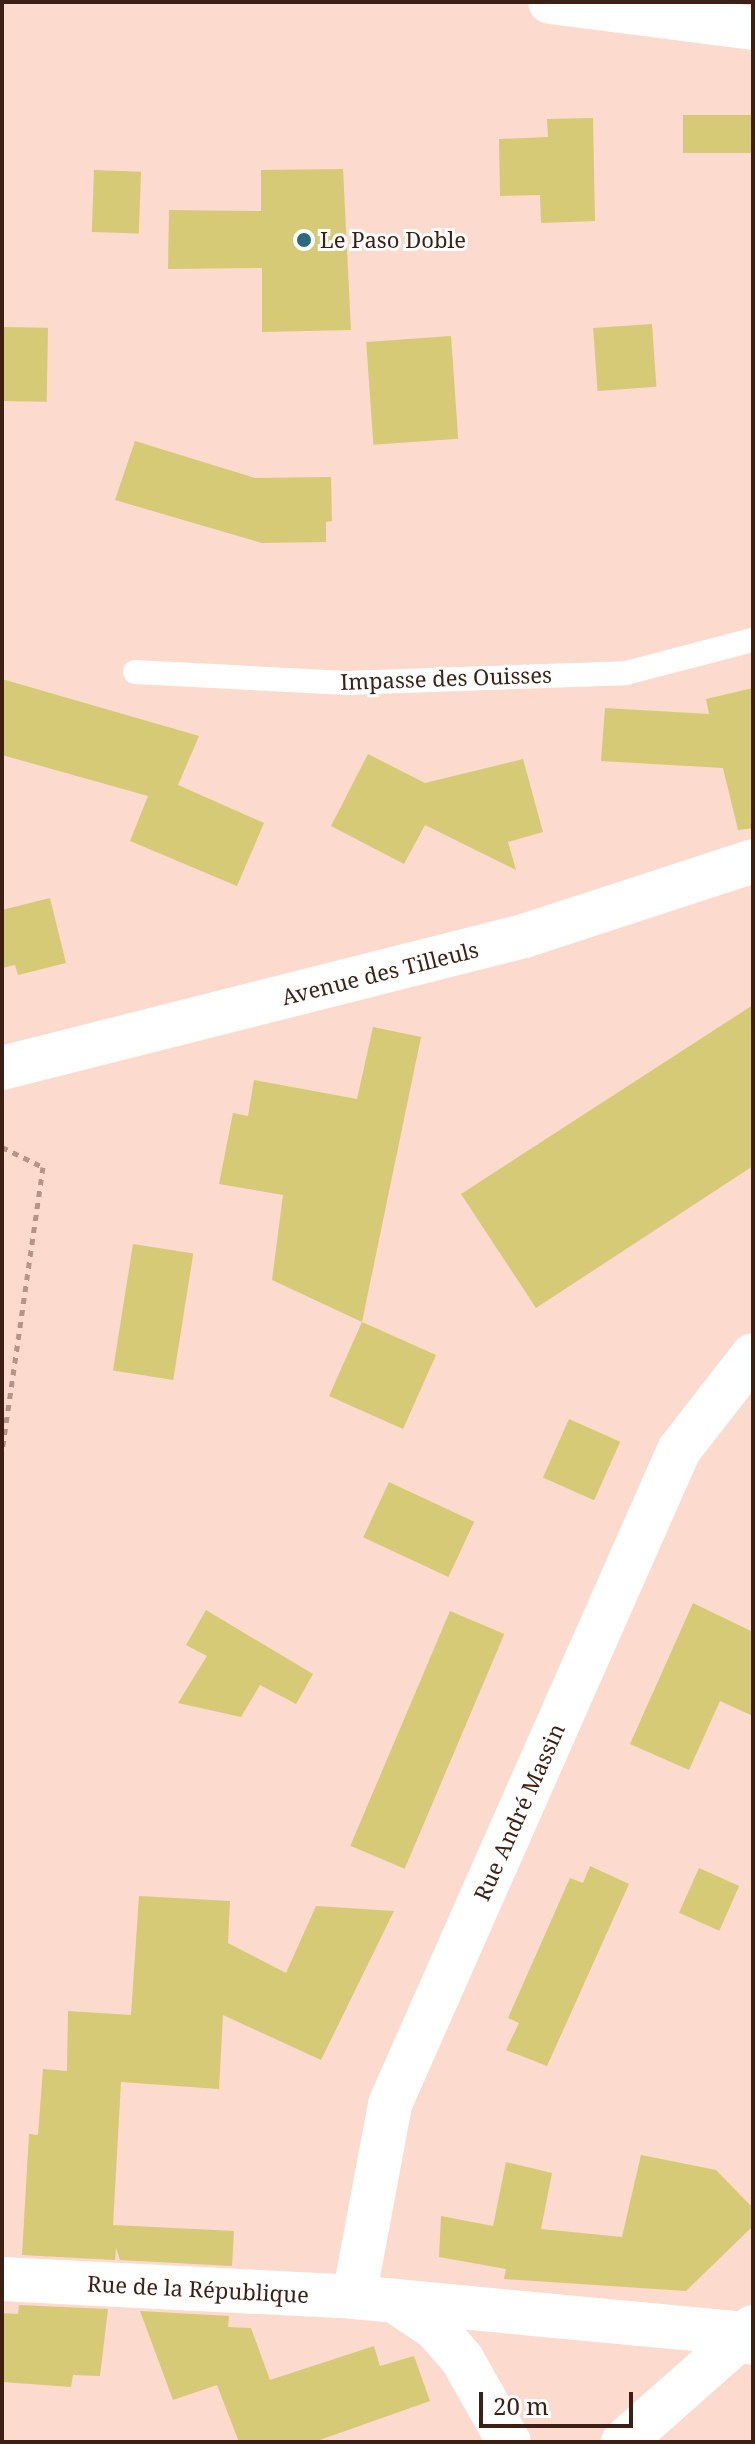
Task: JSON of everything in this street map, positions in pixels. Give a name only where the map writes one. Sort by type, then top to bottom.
[{"type":"street","points":[[550,2],[753,28]]},
{"type":"street","name":"Avenue des Tilleuls","points":[[2,1068],[524,936],[753,861]]},
{"type":"street","name":"Rue André Massin","points":[[374,2299],[390,2104],[679,1450],[753,1355]]},
{"type":"street","name":"Rue de la République","points":[[2,2279],[374,2299],[749,2334]]},
{"type":"street","points":[[374,2299],[435,2328],[462,2359],[509,2442]]},
{"type":"street","points":[[623,2442],[749,2334]]},
{"type":"lane","name":"Impasse des Ouisses","points":[[135,672],[346,683],[626,673],[753,640]]},
{"type":"path","points":[[2,1147],[43,1167],[2,1453]]},
{"type":"building","points":[[683,115],[753,115],[753,153],[683,153]]},
{"type":"building","points":[[593,118],[595,221],[541,223],[540,195],[500,196],[499,139],[548,137],[547,119]]},
{"type":"building","name":"Le Paso Doble","points":[[343,169],[351,330],[262,332],[262,268],[168,269],[169,210],[261,211],[261,170]]},
{"type":"building","points":[[94,170],[141,172],[139,234],[92,232]]},
{"type":"building","points":[[652,324],[656,387],[598,391],[593,328]]},
{"type":"building","points":[[2,327],[48,328],[47,402],[2,401]]},
{"type":"building","points":[[451,336],[458,439],[373,445],[366,342]]},
{"type":"building","points":[[135,441],[255,478],[331,477],[332,521],[326,522],[326,542],[262,543],[115,500]]},
{"type":"building","points":[[2,679],[199,736],[178,785],[264,823],[237,886],[130,841],[148,796],[2,755]]},
{"type":"building","points":[[753,688],[753,828],[738,830],[723,768],[601,761],[605,708],[709,714],[706,699]]},
{"type":"building","points":[[368,754],[425,783],[523,759],[543,832],[508,842],[516,870],[425,825],[404,864],[331,826]]},
{"type":"building","points":[[50,898],[66,963],[18,975],[15,965],[2,968],[2,910]]},
{"type":"building","points":[[753,1005],[753,1166],[536,1308],[461,1194]]},
{"type":"building","points":[[373,1027],[421,1037],[362,1322],[272,1280],[283,1195],[219,1184],[233,1113],[248,1116],[254,1080],[357,1099]]},
{"type":"building","points":[[133,1244],[193,1254],[173,1380],[113,1370]]},
{"type":"building","points":[[362,1322],[436,1355],[403,1429],[329,1396]]},
{"type":"building","points":[[569,1419],[620,1442],[594,1500],[543,1477]]},
{"type":"building","points":[[389,1482],[474,1522],[448,1577],[363,1537]]},
{"type":"building","points":[[693,1603],[753,1632],[753,1716],[720,1701],[689,1770],[630,1744]]},
{"type":"building","points":[[206,1610],[313,1674],[296,1704],[260,1685],[241,1717],[178,1703],[207,1656],[186,1645]]},
{"type":"building","points":[[450,1611],[504,1634],[405,1869],[350,1846]]},
{"type":"building","points":[[590,1866],[629,1884],[547,2066],[506,2050],[519,2023],[508,2018],[570,1878],[583,1883]]},
{"type":"building","points":[[699,1868],[739,1886],[719,1931],[679,1913]]},
{"type":"building","points":[[139,1896],[230,1901],[228,1943],[286,1973],[316,1906],[394,1911],[321,2060],[223,2015],[219,2089],[121,2082],[113,2225],[234,2231],[232,2266],[120,2260],[116,2248],[115,2260],[22,2255],[29,2134],[38,2135],[43,2069],[67,2071],[68,2011],[131,2015]]},
{"type":"building","points":[[641,2155],[716,2170],[753,2208],[753,2226],[686,2291],[504,2279],[506,2269],[439,2257],[441,2216],[493,2226],[506,2162],[552,2173],[541,2229],[622,2237]]},
{"type":"building","points":[[19,2305],[108,2309],[100,2376],[73,2375],[71,2387],[2,2382],[2,2313],[18,2314]]},
{"type":"building","points":[[140,2311],[229,2316],[228,2327],[251,2328],[270,2380],[374,2346],[380,2366],[414,2356],[430,2401],[314,2442],[239,2442],[217,2385],[173,2400]]},
{"type":"place","name":"Le Paso Doble","points":[[304,240]]}]
